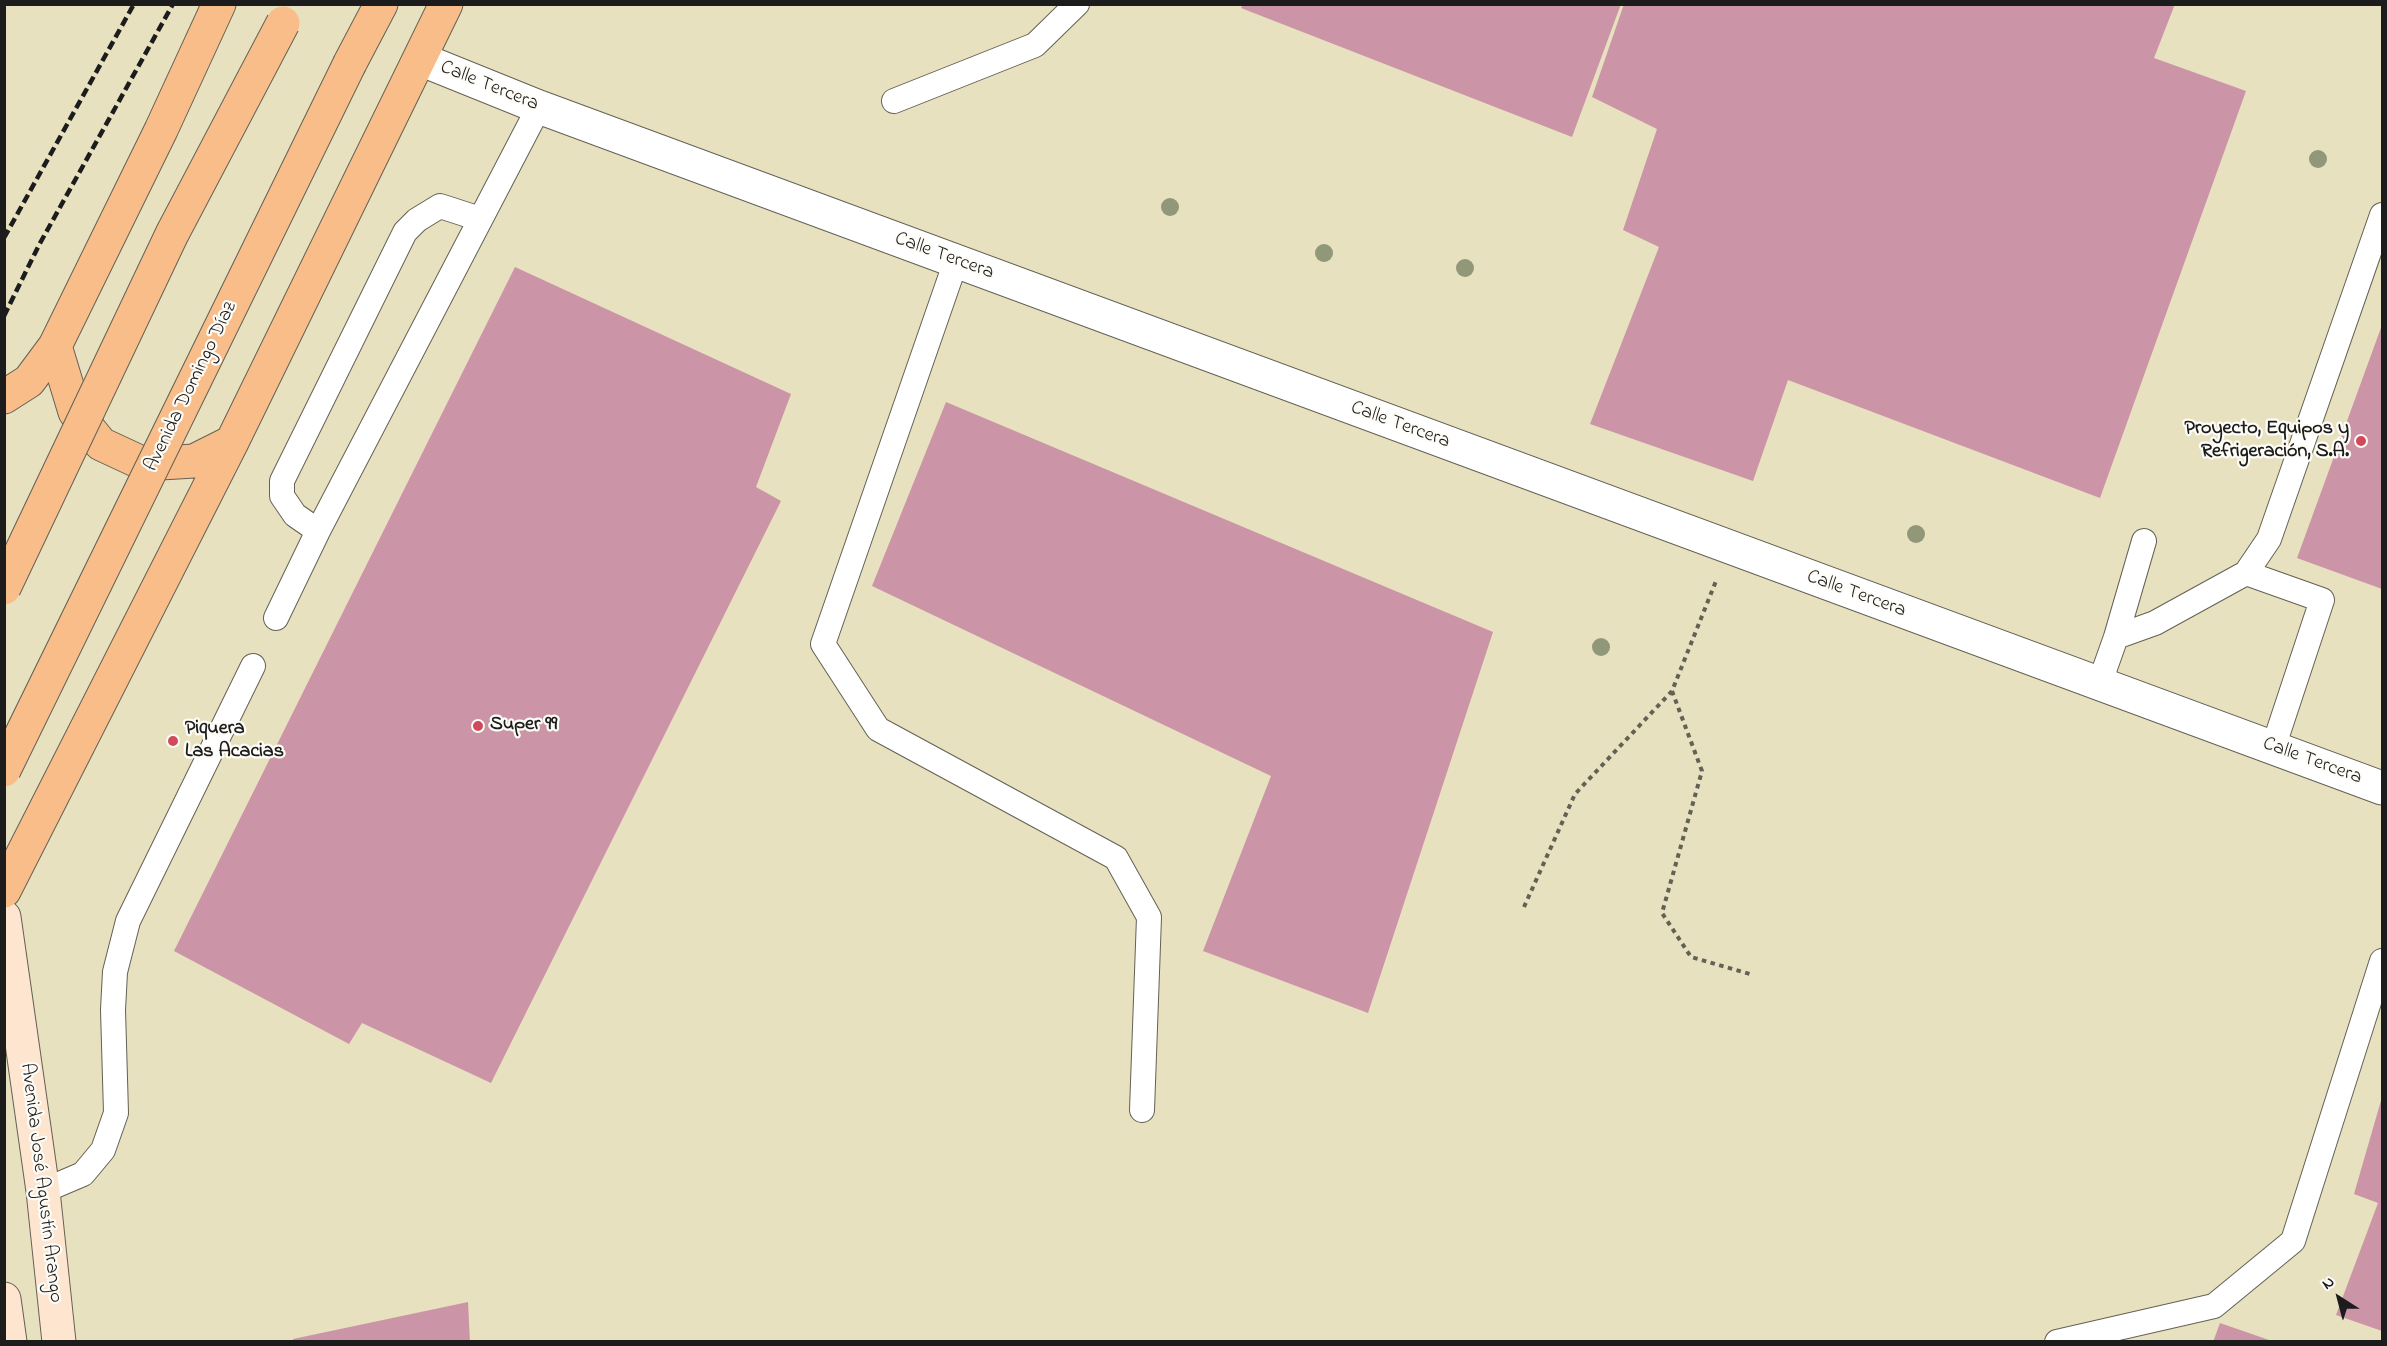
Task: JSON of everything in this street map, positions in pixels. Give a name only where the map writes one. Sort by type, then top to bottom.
[{"type":"main road","name":"Avenida Domingo Díaz","points":[[4,770],[381,4]]},
{"type":"main road","points":[[4,891],[232,442],[446,4]]},
{"type":"main road","points":[[4,397],[29,381],[55,346],[161,130],[210,7]]},
{"type":"main road","points":[[4,588],[172,234],[287,14]]},
{"type":"main road","points":[[55,346],[75,412],[101,444],[144,464],[194,461],[232,442]]},
{"type":"main road","name":"Avenida José Agustín Arango","points":[[4,917],[43,1191],[59,1341]]},
{"type":"main road","points":[[4,1299],[10,1341]]},
{"type":"street","name":"Calle Tercera","points":[[420,58],[538,107],[2382,788]]},
{"type":"lane","points":[[894,101],[1035,45],[1077,4]]},
{"type":"lane","points":[[276,618],[318,531],[538,107]]},
{"type":"lane","points":[[318,531],[295,515],[282,496],[282,481],[405,231],[417,220],[440,206],[480,219]]},
{"type":"lane","points":[[2116,637],[2155,624],[2246,573],[2269,539],[2382,215]]},
{"type":"lane","points":[[956,261],[823,644],[878,729],[1116,858],[1149,917],[1142,1110]]},
{"type":"lane","points":[[2099,685],[2116,637],[2144,541]]},
{"type":"lane","points":[[2246,573],[2322,600],[2273,748]]},
{"type":"lane","points":[[43,1191],[83,1174],[103,1150],[116,1113],[113,1011],[115,972],[128,921],[253,666]]},
{"type":"lane","points":[[2056,1341],[2214,1306],[2292,1241],[2382,961]]},
{"type":"path","points":[[1524,907],[1575,794],[1672,691],[1710,596]]},
{"type":"path","points":[[1672,691],[1702,771],[1662,913],[1691,957],[1750,974]]},
{"type":"building","points":[[1243,4],[1621,4],[1572,137],[1241,8]]},
{"type":"building","points":[[1624,4],[2175,4],[2154,58],[2246,91],[2100,498],[1788,380],[1753,481],[1590,424],[1659,247],[1623,230],[1657,129],[1592,97]]},
{"type":"building","name":"Super 99","points":[[515,267],[791,394],[756,487],[781,501],[491,1083],[362,1023],[349,1044],[174,951]]},
{"type":"building","name":"Proyecto, Equipos y Refrigeración, S.A.","points":[[2382,325],[2382,589],[2297,558]]},
{"type":"building","points":[[946,402],[1493,632],[1368,1013],[1203,951],[1271,776],[872,586]]},
{"type":"building","points":[[2382,1097],[2382,1331],[2336,1315],[2378,1203],[2354,1194]]},
{"type":"building","points":[[468,1302],[470,1342],[294,1342],[293,1339]]},
{"type":"building","points":[[2220,1323],[2272,1341],[2272,1342],[2213,1342]]},
{"type":"railway","points":[[4,238],[134,4]]},
{"type":"railway","points":[[4,316],[39,245],[173,4]]},
{"type":"place","name":"Proyecto, Equipos y Refrigeración, S.A.","points":[[2361,441]]},
{"type":"place","name":"Super 99","points":[[478,726]]},
{"type":"place","name":"Piquera Las Acacias","points":[[173,741]]}]
